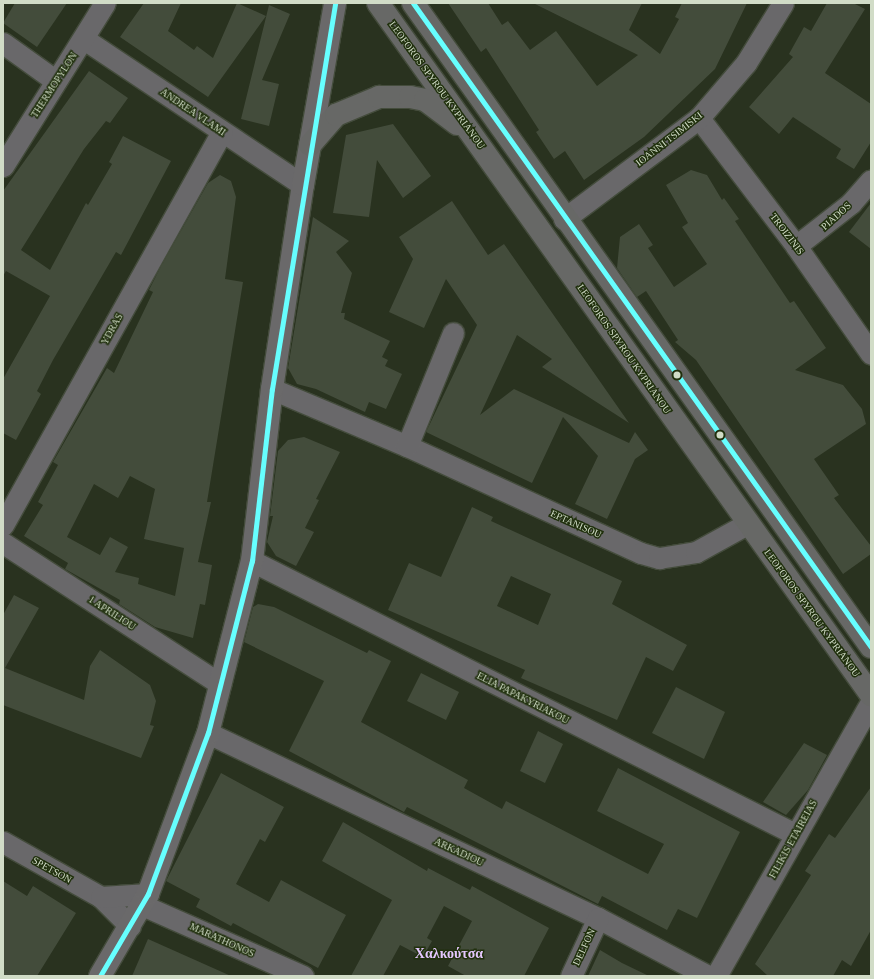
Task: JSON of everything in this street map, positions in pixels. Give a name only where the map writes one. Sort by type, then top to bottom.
[{"type":"main road","name":"LEOFOROS SPYROU KYPRIANOU","points":[[378,3],[477,140],[747,524],[871,695]]},
{"type":"main road","points":[[413,3],[564,219],[871,647]]},
{"type":"main road","points":[[310,145],[336,115],[379,97],[410,97],[425,100],[477,140]]},
{"type":"street","name":"THERMOPYLON","points":[[3,166],[56,80],[84,39],[105,3]]},
{"type":"street","points":[[100,976],[145,899],[208,733],[252,561],[272,389],[303,185],[335,3]]},
{"type":"street","name":"IOANNI TSIMISKI","points":[[564,219],[699,118],[746,63],[783,3]]},
{"type":"street","name":"ANDREA VLAMI","points":[[84,39],[303,185]]},
{"type":"street","points":[[3,44],[56,80]]},
{"type":"street","name":"TROIZINIS","points":[[699,118],[796,246],[871,354]]},
{"type":"street","name":"YDRAS","points":[[3,525],[222,132]]},
{"type":"street","name":"PIADOS","points":[[796,246],[851,203],[871,180]]},
{"type":"street","points":[[407,446],[453,333]]},
{"type":"street","name":"EPTANISOU","points":[[272,389],[407,446],[641,553],[659,558],[696,552],[747,524]]},
{"type":"street","name":"1 APRILIOU","points":[[3,543],[220,684]]},
{"type":"street","name":"ELIA PAPAKYRIAKOU","points":[[252,561],[795,834]]},
{"type":"street","name":"FILIKIS ETAIREIAS","points":[[716,976],[871,702]]},
{"type":"street","name":"ARKADIOU","points":[[208,733],[598,918],[708,976]]},
{"type":"street","name":"SPETSON","points":[[3,842],[101,897],[130,926]]},
{"type":"street","points":[[101,897],[145,899]]},
{"type":"street","name":"MARATHONOS","points":[[145,899],[303,976]]},
{"type":"street","name":"DELFON","points":[[571,976],[598,918]]},
{"type":"building","points":[[15,3],[67,3],[37,47],[3,23]]},
{"type":"building","points":[[144,3],[181,3],[168,31],[194,50],[197,46],[213,58],[237,3],[266,16],[208,97],[120,37]]},
{"type":"building","points":[[448,3],[488,3],[502,25],[508,21],[530,50],[556,31],[597,86],[638,55],[533,3],[642,3],[629,30],[660,54],[679,19],[675,17],[682,3],[747,3],[715,69],[644,137],[584,180],[565,151],[554,159],[536,132],[539,130],[486,48],[481,52]]},
{"type":"building","points":[[827,3],[853,3],[865,9],[825,73],[871,104],[871,142],[854,169],[836,158],[841,149],[793,117],[779,134],[749,107],[793,57],[789,54],[804,27],[811,31]]},
{"type":"building","points":[[269,5],[290,14],[262,80],[279,84],[269,126],[241,119]]},
{"type":"building","points":[[89,71],[128,98],[110,123],[106,121],[84,149],[21,250],[50,270],[86,203],[88,205],[112,164],[109,162],[123,136],[171,161],[121,255],[116,252],[53,360],[37,391],[41,394],[16,440],[3,433],[3,379],[50,296],[6,271],[3,276],[3,191]]},
{"type":"building","points":[[393,124],[431,176],[403,198],[377,160],[369,217],[333,213],[346,135]]},
{"type":"building","points":[[691,170],[707,175],[722,200],[724,198],[739,219],[735,221],[790,303],[794,301],[826,348],[795,370],[843,385],[862,409],[866,424],[814,459],[839,495],[834,498],[871,546],[871,554],[843,574],[696,360],[675,342],[678,340],[646,291],[637,297],[617,268],[620,237],[639,224],[653,245],[648,248],[674,287],[707,264],[682,227],[688,223],[666,185]]},
{"type":"building","points":[[220,175],[231,181],[236,197],[225,279],[243,282],[207,502],[211,502],[198,562],[212,565],[205,605],[200,604],[193,638],[155,627],[119,604],[120,600],[65,569],[68,563],[24,536],[43,505],[38,502],[58,465],[53,462],[107,368],[114,373],[153,292],[149,290],[208,183]],"holes":[[[130,476],[155,489],[144,539],[184,548],[175,596],[138,584],[139,578],[115,572],[128,547],[110,537],[100,555],[67,537],[94,484],[118,498]]]},
{"type":"building","points":[[452,201],[488,255],[504,244],[629,423],[542,367],[552,359],[517,335],[480,415],[514,389],[629,443],[635,432],[648,450],[635,459],[607,519],[575,504],[598,456],[563,417],[532,483],[426,432],[477,325],[446,279],[424,328],[389,312],[413,259],[399,237]]},
{"type":"building","points":[[871,203],[871,249],[849,232]]},
{"type":"building","points":[[313,217],[349,241],[336,252],[352,273],[341,313],[345,313],[344,319],[390,341],[382,357],[388,360],[385,366],[402,374],[386,409],[369,402],[365,412],[316,389],[297,384],[288,368]]},
{"type":"building","points":[[304,437],[340,452],[316,499],[319,500],[305,528],[314,532],[296,566],[276,556],[267,542],[273,516],[270,516],[278,451],[288,440]]},
{"type":"building","points":[[472,507],[493,517],[491,521],[622,581],[612,604],[687,645],[673,671],[646,657],[617,720],[521,678],[525,670],[388,610],[409,563],[441,577]],"holes":[[[511,576],[551,594],[538,625],[497,606]]]},
{"type":"building","points":[[14,595],[39,608],[5,668],[84,700],[90,666],[100,650],[150,685],[156,701],[150,725],[154,726],[141,758],[3,705],[3,615]]},
{"type":"building","points":[[258,604],[274,607],[367,653],[369,650],[391,661],[361,722],[468,780],[464,788],[502,809],[506,801],[648,874],[664,844],[597,811],[618,768],[740,832],[697,918],[678,909],[667,930],[602,896],[598,904],[407,807],[404,812],[289,751],[324,681],[244,642],[253,607]]},
{"type":"building","points":[[421,673],[459,692],[446,720],[407,701]]},
{"type":"building","points":[[676,687],[725,712],[704,759],[652,733]]},
{"type":"building","points":[[538,731],[563,744],[545,783],[520,771]]},
{"type":"building","points":[[804,743],[827,755],[808,790],[786,815],[763,802]]},
{"type":"building","points":[[221,773],[284,807],[265,842],[260,839],[236,884],[269,902],[281,880],[346,915],[318,968],[233,923],[231,926],[196,907],[200,899],[166,881]]},
{"type":"building","points":[[871,787],[871,930],[851,966],[842,960],[833,976],[768,976],[755,964],[811,875],[805,871],[829,834],[835,838]]},
{"type":"building","points":[[343,822],[427,871],[428,868],[470,890],[472,886],[549,928],[524,976],[466,976],[448,966],[472,921],[444,906],[427,938],[432,941],[423,957],[400,945],[383,976],[351,976],[392,900],[322,861]]},
{"type":"building","points":[[3,881],[27,896],[33,886],[76,913],[37,976],[3,976]]},
{"type":"building","points":[[148,939],[231,976],[132,976]]},
{"type":"building","points":[[600,950],[622,963],[649,976],[588,976]]},
{"type":"transit line","points":[[100,976],[148,894],[208,733],[252,561],[272,389],[335,3]]},
{"type":"transit line","points":[[413,3],[871,647]]},
{"type":"district","name":"Χαλκούτσα","points":[[449,954]]}]
